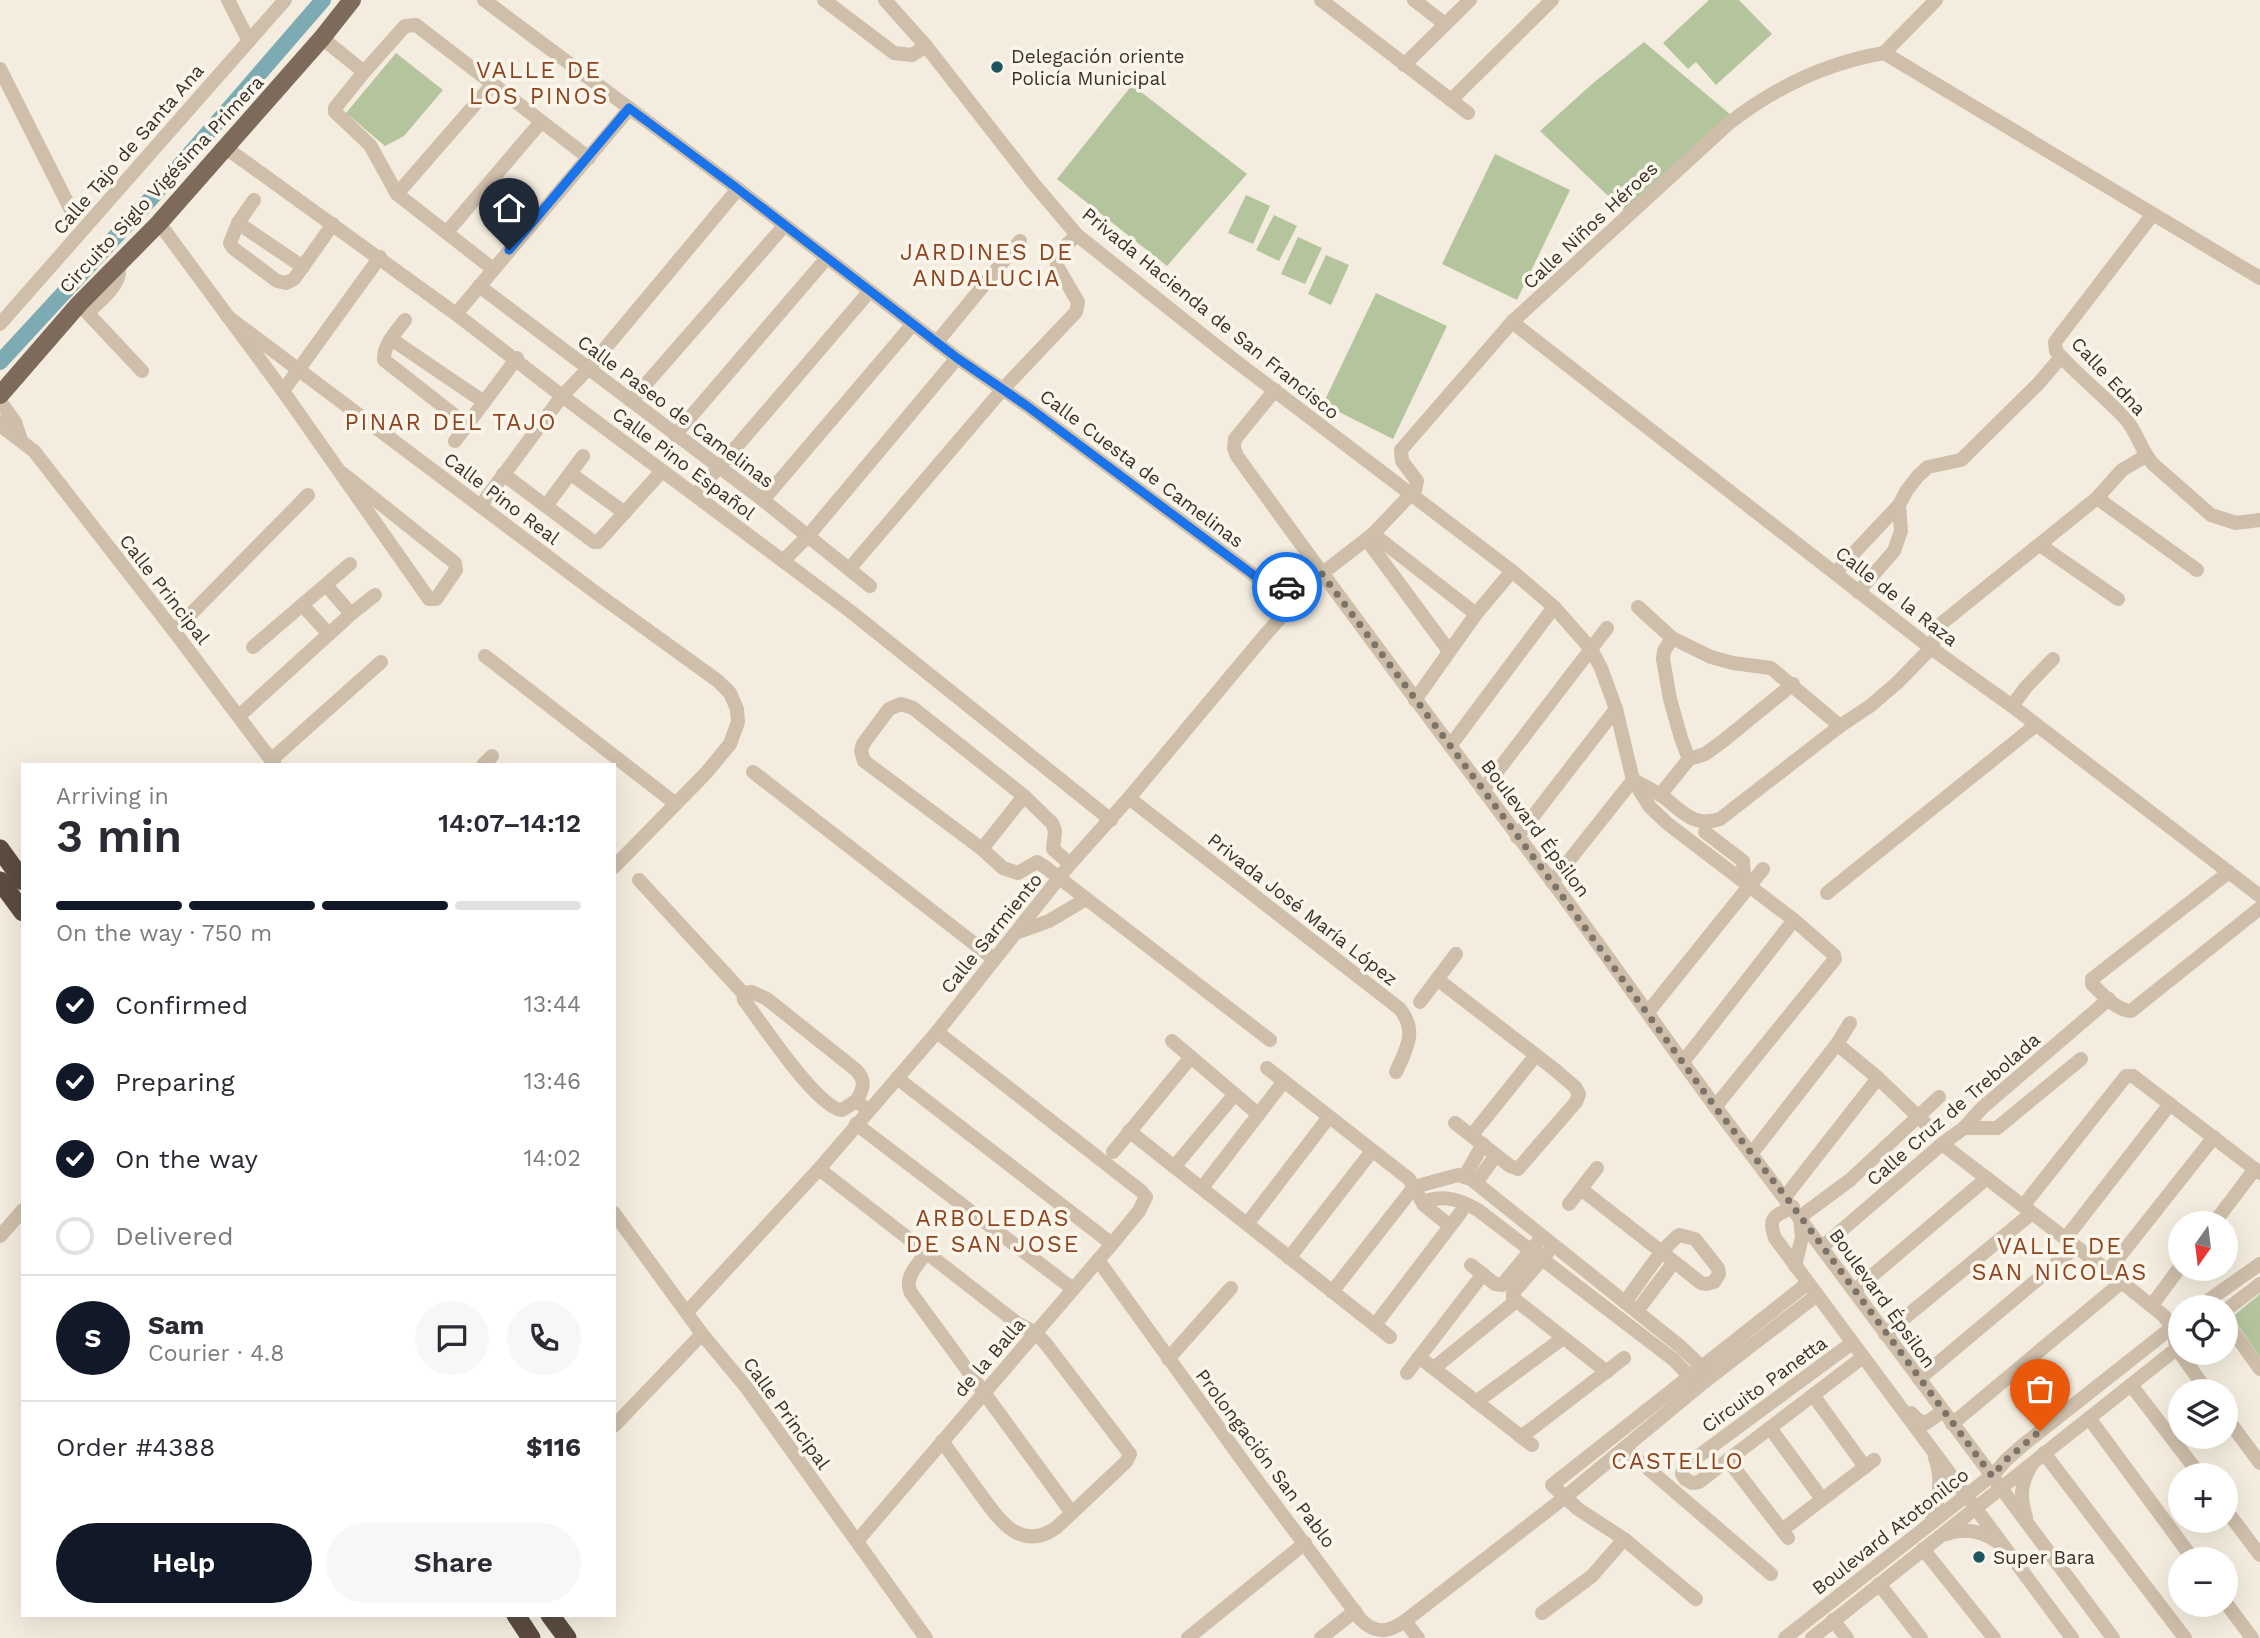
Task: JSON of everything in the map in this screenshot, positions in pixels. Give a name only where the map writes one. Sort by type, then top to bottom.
[{"type":"highway","points":[[0,849],[21,878]]},
{"type":"highway","points":[[0,881],[21,909]]},
{"type":"highway","points":[[517,1617],[531,1638]]},
{"type":"highway","points":[[551,1617],[567,1638]]},
{"type":"main road","name":"Circuito Siglo Vigésima Primera","points":[[0,395],[83,308],[118,263],[159,223],[226,148],[352,0]]},
{"type":"street","points":[[228,0],[249,41]]},
{"type":"street","name":"Calle Tajo de Santa Ana","points":[[0,324],[285,0]]},
{"type":"street","name":"Calle Cuesta de Camelinas","points":[[484,0],[738,189],[957,358],[1027,406],[1267,585],[1280,589],[1318,577]]},
{"type":"street","points":[[824,0],[894,53],[912,55],[926,46]]},
{"type":"street","name":"Privada Hacienda de San Francisco","points":[[885,0],[926,46],[1077,235],[1512,571],[1554,607],[1591,649],[1601,668],[1616,709],[1633,780],[1650,807],[1668,824],[1705,834]]},
{"type":"street","points":[[1321,0],[1468,113]]},
{"type":"street","points":[[1414,0],[1445,24]]},
{"type":"street","points":[[1451,100],[1552,0]]},
{"type":"street","points":[[1936,0],[1884,53],[2260,278]]},
{"type":"street","points":[[1404,65],[1465,1]]},
{"type":"street","points":[[493,269],[397,194],[370,145],[335,112],[335,108],[364,72],[405,26],[416,25],[589,158]]},
{"type":"street","points":[[322,38],[364,72]]},
{"type":"street","name":"Calle Niños Héroes","points":[[1411,494],[1418,481],[1402,461],[1401,450],[1512,323],[1749,107],[1769,94],[1836,63],[1884,53]]},
{"type":"street","points":[[0,69],[74,216]]},
{"type":"street","points":[[397,194],[492,85]]},
{"type":"street","points":[[456,314],[629,108]]},
{"type":"street","points":[[447,232],[541,122]]},
{"type":"street","name":"Calle Pino Español","points":[[226,148],[517,358],[562,396],[850,611],[1111,820]]},
{"type":"street","points":[[481,505],[562,396],[587,370],[738,189]]},
{"type":"street","points":[[254,200],[238,223],[230,243],[278,281],[286,283],[293,279],[333,224]]},
{"type":"street","name":"Calle Edna","points":[[2153,214],[2055,342],[2056,351],[2124,416],[2140,440],[2146,456],[2211,515],[2236,523],[2259,518]]},
{"type":"street","points":[[159,223],[342,473],[429,599],[436,599],[456,570],[456,563],[342,473]]},
{"type":"street","points":[[238,223],[303,267]]},
{"type":"street","points":[[632,400],[784,226]]},
{"type":"street","points":[[850,568],[1002,390],[1078,309],[1078,302],[1056,265],[1058,255],[1077,235]]},
{"type":"street","points":[[937,342],[1020,241]]},
{"type":"street","points":[[283,391],[380,257]]},
{"type":"street","points":[[675,435],[826,259]]},
{"type":"street","name":"Calle Paseo de Camelinas","points":[[479,286],[763,500],[870,586]]},
{"type":"street","points":[[696,494],[869,292]]},
{"type":"street","points":[[83,308],[142,371]]},
{"type":"street","name":"Calle Pino Real","points":[[227,316],[718,681],[730,693],[737,709],[738,722],[730,744],[676,804]]},
{"type":"street","points":[[405,320],[391,339],[383,357],[387,365],[467,425]]},
{"type":"street","name":"Calle de la Raza","points":[[1512,323],[1931,648],[2012,706],[2260,896]]},
{"type":"street","points":[[763,500],[914,324]]},
{"type":"street","points":[[391,339],[484,402]]},
{"type":"street","points":[[1835,573],[1899,505],[1907,490],[1928,467],[1961,460],[2038,384],[2061,357]]},
{"type":"street","points":[[456,441],[517,358]]},
{"type":"street","points":[[783,561],[957,358]]},
{"type":"street","name":"Boulevard Épsilon","points":[[1275,390],[1235,439],[1234,448],[1318,577],[1552,882],[1715,1107],[1793,1207],[2113,1638]]},
{"type":"street","name":"Calle Principal","points":[[0,401],[15,422],[21,440]]},
{"type":"street","name":"Calle Principal","points":[[0,422],[34,451],[273,762]]},
{"type":"street","points":[[546,506],[583,456]]},
{"type":"street","points":[[1705,834],[1720,819],[1870,706],[1931,648],[1942,623],[2098,498],[2122,470],[2146,456]]},
{"type":"street","points":[[503,474],[594,542],[601,541],[662,471]]},
{"type":"street","points":[[571,474],[625,513]]},
{"type":"street","points":[[1318,577],[1370,537],[1411,494]]},
{"type":"street","points":[[174,631],[308,495]]},
{"type":"street","points":[[2098,498],[2197,570]]},
{"type":"street","points":[[1858,592],[1898,545],[1901,531],[1899,505]]},
{"type":"street","points":[[1370,537],[1476,614]]},
{"type":"street","points":[[1370,537],[1449,651]]},
{"type":"street","points":[[2040,545],[2118,598]]},
{"type":"street","points":[[253,648],[350,564]]},
{"type":"street","points":[[1415,700],[1476,614],[1512,571]]},
{"type":"street","name":"Calle Sarmiento","points":[[687,1312],[819,1168],[856,1124],[862,1106],[897,1078],[937,1032],[1070,864],[1111,820],[1265,635],[1318,577]]},
{"type":"street","points":[[326,585],[351,614]]},
{"type":"street","points":[[239,716],[375,595]]},
{"type":"street","points":[[303,606],[329,634]]},
{"type":"street","points":[[1450,746],[1554,607]]},
{"type":"street","points":[[1638,607],[1672,638],[1722,660],[1771,668],[1840,726]]},
{"type":"street","points":[[1483,790],[1607,628]]},
{"type":"street","points":[[1672,638],[1664,651],[1663,659],[1670,699],[1689,760]]},
{"type":"street","points":[[485,656],[676,804],[616,865]]},
{"type":"street","points":[[2012,706],[2053,659]]},
{"type":"street","points":[[273,762],[381,662]]},
{"type":"street","points":[[1660,794],[1689,760],[1705,754],[1723,741],[1793,684]]},
{"type":"street","points":[[1070,864],[1053,849],[1055,831],[1052,823],[1024,796],[913,708],[901,704],[889,709],[863,744],[861,751],[864,761],[1010,872],[1018,873],[1037,862],[1270,1040]]},
{"type":"street","points":[[1517,837],[1616,709]]},
{"type":"street","points":[[1827,893],[2036,725]]},
{"type":"street","points":[[753,772],[995,959]]},
{"type":"street","points":[[1552,882],[1633,780],[1660,794],[1692,819],[1747,884],[1794,919],[1835,955],[1835,959],[1715,1107]]},
{"type":"street","points":[[982,849],[1024,796]]},
{"type":"street","name":"Privada José María López","points":[[1129,798],[1400,1009],[1409,1023],[1410,1030],[1406,1049],[1396,1072]]},
{"type":"street","points":[[1648,1012],[1747,884],[1763,869]]},
{"type":"street","points":[[2229,872],[2092,979],[2092,984],[2125,1011],[2131,1011],[2260,908]]},
{"type":"street","points":[[639,880],[743,993],[744,1000],[791,1063],[828,1105],[842,1110],[862,1106],[863,1081],[856,1070],[767,999],[752,992],[743,993]]},
{"type":"street","points":[[1016,933],[1049,921],[1086,899]]},
{"type":"street","points":[[1683,1062],[1794,919]]},
{"type":"street","points":[[1420,1002],[1456,954]]},
{"type":"street","points":[[1437,979],[1575,1087],[1578,1097],[1521,1167],[1515,1168],[1455,1123]]},
{"type":"street","name":"Calle Cruz de Trebolada","points":[[1822,1247],[1942,1144],[1965,1128],[1982,1108],[2109,999]]},
{"type":"street","points":[[1752,1153],[1837,1044],[1850,1023]]},
{"type":"street","name":"de la Balla","points":[[858,1540],[1112,1244],[1139,1211],[1146,1197],[937,1032]]},
{"type":"street","points":[[1172,1041],[1258,1114]]},
{"type":"street","points":[[1837,1044],[1924,1122]]},
{"type":"street","points":[[1465,1178],[1478,1140],[1536,1055]]},
{"type":"street","points":[[1113,1152],[1191,1057]]},
{"type":"street","points":[[1965,1128],[1997,1128],[2081,1059]]},
{"type":"street","points":[[1267,1068],[1409,1179],[1424,1205],[1450,1226]]},
{"type":"street","points":[[1885,1334],[2028,1210],[2122,1077],[2133,1076],[2257,1171],[2224,1211]]},
{"type":"street","points":[[897,1078],[1112,1244]]},
{"type":"street","points":[[1795,1266],[1801,1237],[1793,1207],[1878,1078]]},
{"type":"street","points":[[1202,1188],[1283,1081]]},
{"type":"street","points":[[1174,1167],[1235,1094]]},
{"type":"street","points":[[1939,1097],[1924,1122],[1850,1180],[1774,1217],[1770,1226],[1775,1238],[1795,1266],[2072,1638]]},
{"type":"street","points":[[1919,1379],[2071,1243],[2170,1104]]},
{"type":"street","points":[[1247,1224],[1329,1117]]},
{"type":"street","points":[[856,1124],[1073,1290]]},
{"type":"street","points":[[1129,1131],[1390,1337]]},
{"type":"street","points":[[2108,1270],[2214,1137]]},
{"type":"street","points":[[1942,1144],[2168,1318]]},
{"type":"street","points":[[1289,1258],[1372,1151]]},
{"type":"street","points":[[1452,1198],[1451,1186],[1496,1155]]},
{"type":"street","points":[[819,1168],[1017,1323],[1036,1333],[1055,1354],[1130,1454],[1126,1462],[1048,1534],[1029,1536],[1016,1532],[1001,1522],[942,1441]]},
{"type":"street","points":[[1569,1204],[1597,1168]]},
{"type":"street","points":[[1332,1292],[1414,1187],[1465,1178],[1631,1307],[1707,1371]]},
{"type":"street","points":[[1854,1291],[1987,1178]]},
{"type":"street","points":[[1581,1189],[1668,1257],[1631,1307]]},
{"type":"street","points":[[1424,1205],[1436,1198],[1452,1198],[1478,1210],[1674,1360],[1695,1382]]},
{"type":"street","points":[[0,1236],[21,1212]]},
{"type":"street","points":[[1375,1325],[1461,1212]]},
{"type":"street","name":"Calle Principal","points":[[616,1216],[702,1334],[746,1387],[926,1638]]},
{"type":"street","points":[[1471,1265],[1495,1284],[1504,1284],[1548,1241]]},
{"type":"street","points":[[927,1252],[908,1279],[908,1288],[1072,1513]]},
{"type":"street","points":[[1536,1255],[1513,1293],[1516,1301],[1606,1372]]},
{"type":"street","name":"Prolongación San Pablo","points":[[1098,1260],[1250,1471],[1367,1626],[1376,1630],[1392,1630],[1405,1620]]},
{"type":"street","points":[[2221,1295],[2260,1264]]},
{"type":"street","points":[[1407,1373],[1483,1274]]},
{"type":"street","points":[[2152,1305],[2170,1281]]},
{"type":"street","points":[[1952,1424],[2122,1282]]},
{"type":"street","points":[[2238,1300],[2260,1283]]},
{"type":"street","points":[[1168,1359],[1231,1288]]},
{"type":"street","points":[[1418,1638],[1405,1620],[1625,1448],[1707,1371],[1813,1289]]},
{"type":"street","points":[[1434,1368],[1516,1301]]},
{"type":"street","name":"Boulevard Atotonilco","points":[[1996,1482],[2006,1460],[2168,1331]]},
{"type":"street","points":[[616,1424],[702,1334]]},
{"type":"street","points":[[1476,1402],[1563,1338]]},
{"type":"street","points":[[2238,1338],[2260,1368]]},
{"type":"street","name":"Circuito Panetta","points":[[1852,1343],[1685,1466],[1683,1477],[1695,1483],[1812,1395],[1866,1361]]},
{"type":"street","name":"Boulevard Atotonilco","points":[[1785,1638],[1931,1523],[1971,1501],[1996,1482],[2040,1456],[2168,1356]]},
{"type":"street","points":[[1419,1357],[1526,1441],[1624,1358]]},
{"type":"street","points":[[1866,1361],[1882,1375],[1922,1423],[1930,1422],[1943,1411]]},
{"type":"street","points":[[1695,1382],[1552,1485],[1564,1497],[1624,1539],[1696,1599]]},
{"type":"street","points":[[2131,1385],[2191,1463]]},
{"type":"street","points":[[1728,1460],[1785,1534],[1822,1499],[1869,1464],[1812,1395]]},
{"type":"street","points":[[2089,1418],[2184,1547]]},
{"type":"street","points":[[1770,1428],[1822,1499]]},
{"type":"street","points":[[2238,1434],[2260,1463]]},
{"type":"street","points":[[1929,1447],[1937,1461],[1940,1482],[1937,1508],[1931,1523]]},
{"type":"street","points":[[1625,1448],[1771,1574]]},
{"type":"street","points":[[2027,1521],[2021,1488],[2026,1475],[2040,1456],[2185,1638]]},
{"type":"street","name":"Boulevard Atotonilco","points":[[1812,1638],[1935,1539],[1971,1501]]},
{"type":"street","points":[[2238,1526],[2260,1555]]},
{"type":"street","points":[[1935,1539],[1955,1531],[1974,1531],[2003,1545]]},
{"type":"street","points":[[1542,1613],[1592,1576],[1624,1539]]},
{"type":"street","points":[[1188,1638],[1306,1543]]},
{"type":"street","points":[[1923,1549],[1994,1638]]},
{"type":"street","points":[[1879,1584],[1921,1638]]},
{"type":"street","points":[[1321,1638],[1355,1611]]},
{"type":"street","points":[[2237,1617],[2251,1634]]},
{"type":"street","points":[[1833,1620],[1847,1638]]},
{"type":"green space","points":[[1709,0],[1739,0],[1772,34],[1716,85],[1696,62],[1688,69],[1663,43]]},
{"type":"green space","points":[[1644,42],[1731,115],[1626,213],[1540,131]]},
{"type":"green space","points":[[396,53],[443,90],[404,136],[385,146],[346,113]]},
{"type":"green space","points":[[1132,85],[1247,174],[1167,266],[1057,179]]},
{"type":"green space","points":[[1495,154],[1570,190],[1517,300],[1442,264]]},
{"type":"green space","points":[[1246,195],[1270,206],[1253,244],[1228,233]]},
{"type":"green space","points":[[1274,215],[1297,226],[1279,261],[1256,250]]},
{"type":"green space","points":[[1298,237],[1322,248],[1305,284],[1281,274]]},
{"type":"green space","points":[[1326,255],[1349,265],[1331,305],[1308,294]]},
{"type":"green space","points":[[1376,293],[1447,326],[1393,439],[1323,404]]},
{"type":"green space","points":[[2260,1294],[2260,1357],[2238,1326],[2238,1312]]},
{"type":"waterway","points":[[0,362],[155,194],[323,0]]},
{"type":"way so far","points":[[1287,587],[1315,579],[1322,574],[1648,1012],[1715,1107],[1786,1197],[1992,1476],[2040,1431]]},
{"type":"place","name":"Delegación oriente Policía Municipal","points":[[997,67]]},
{"type":"place","name":"Super Bara","points":[[1979,1557]]},
{"type":"district","name":"VALLE DE LOS PINOS","points":[[539,83]]},
{"type":"district","name":"JARDINES DE ANDALUCIA","points":[[987,265]]},
{"type":"district","name":"PINAR DEL TAJO","points":[[451,422]]},
{"type":"district","name":"ARBOLEDAS DE SAN JOSE","points":[[993,1231]]},
{"type":"district","name":"VALLE DE SAN NICOLAS","points":[[2060,1259]]},
{"type":"district","name":"CASTELLO","points":[[1678,1461]]},
{"type":"route","points":[[509,250],[629,108],[957,358],[1027,406],[1267,585],[1280,589],[1287,587]]}]
